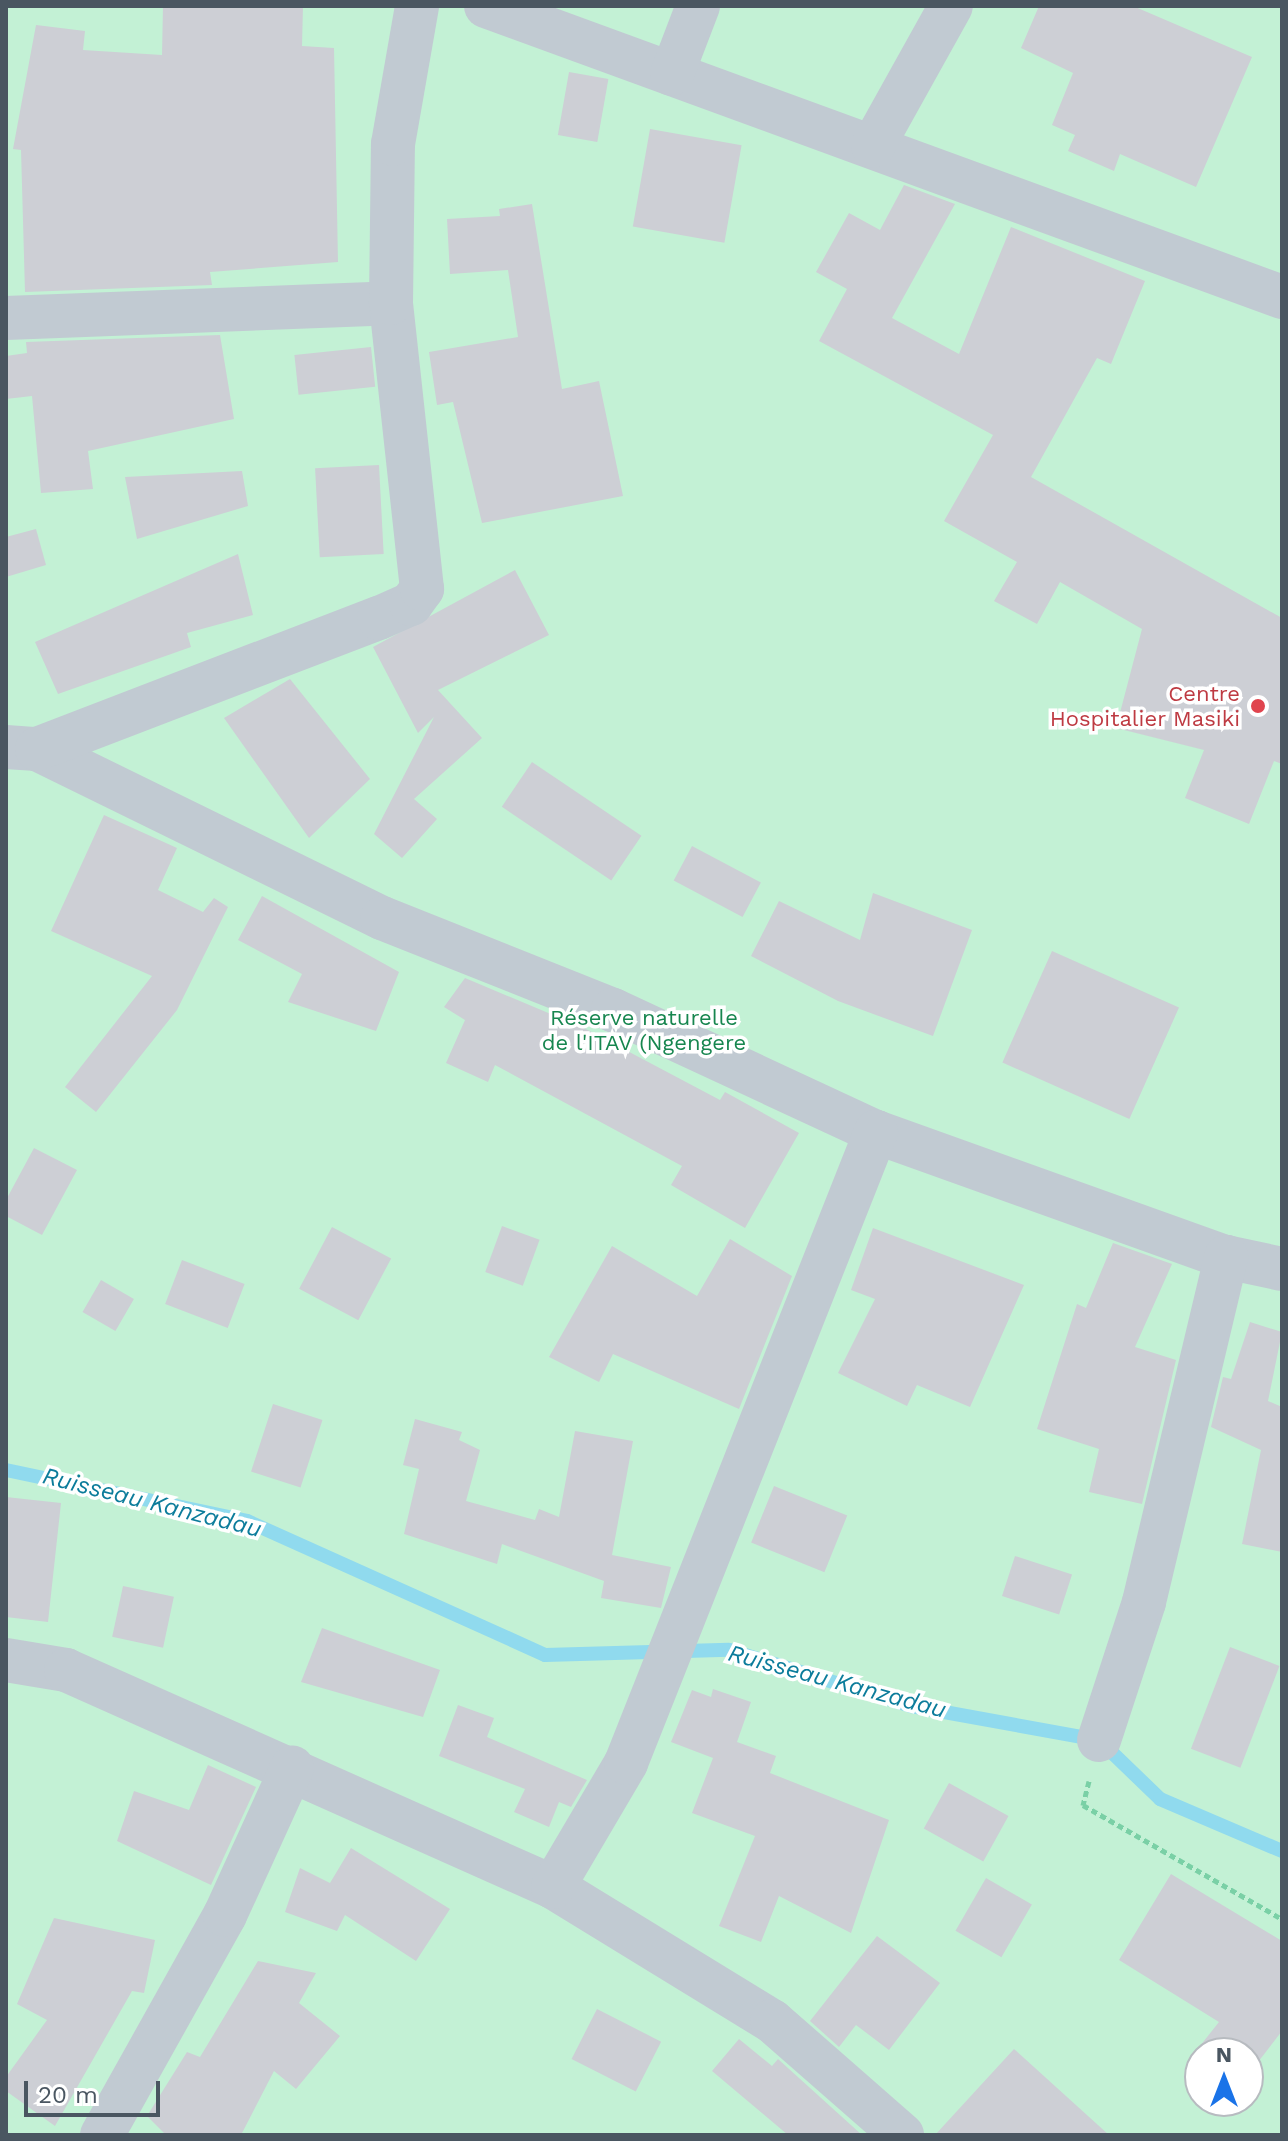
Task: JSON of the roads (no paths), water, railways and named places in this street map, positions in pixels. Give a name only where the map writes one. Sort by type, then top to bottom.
[{"type":"street","points":[[22,748],[411,604],[422,589],[424,568],[391,303],[393,144],[417,6]]},
{"type":"street","points":[[486,6],[1282,297]]},
{"type":"street","points":[[672,74],[698,6]]},
{"type":"street","points":[[873,146],[951,6]]},
{"type":"street","points":[[6,318],[391,303]]},
{"type":"street","points":[[22,748],[382,918],[613,1010],[876,1132],[1226,1257],[1282,1269]]},
{"type":"street","points":[[553,1887],[626,1763],[876,1132]]},
{"type":"street","points":[[1099,1740],[1144,1602],[1226,1257]]},
{"type":"street","points":[[6,1660],[66,1670],[292,1768],[553,1887],[772,2021],[902,2135]]},
{"type":"street","points":[[102,2135],[225,1915],[292,1768]]},
{"type":"waterway","name":"Ruisseau Kanzadau","points":[[6,1470],[247,1521],[545,1655],[729,1650],[911,1706],[1099,1740],[1160,1799],[1282,1851]]},
{"type":"place","name":"Centre Hospitalier Masiki","points":[[1258,706]]},
{"type":"park label","name":"Réserve naturelle de l'ITAV (Ngengere","points":[[644,1030]]}]
